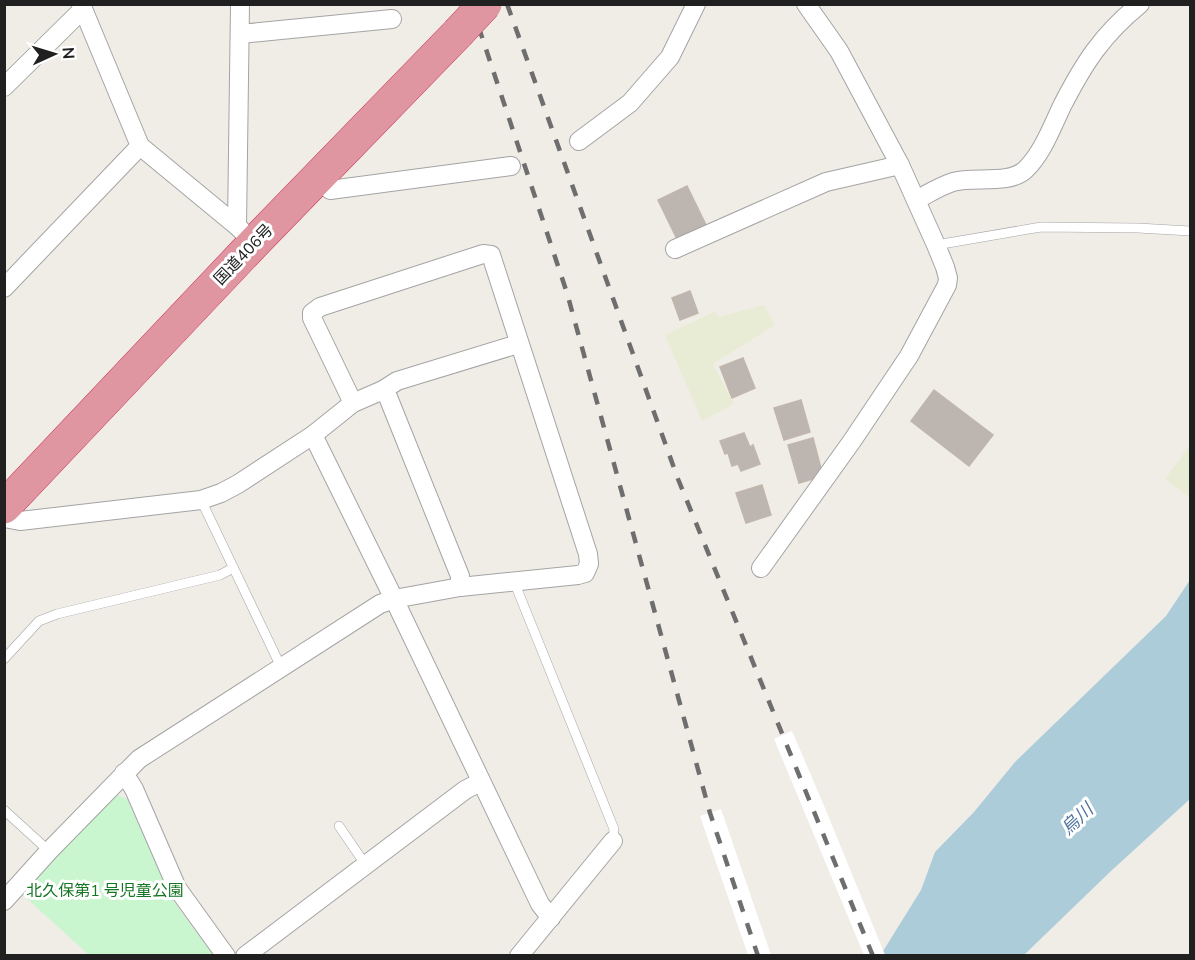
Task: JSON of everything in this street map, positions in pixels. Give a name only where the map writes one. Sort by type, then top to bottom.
[{"type":"highway","name":"国道406号","points":[[4,507],[245,234],[317,177],[485,4]]},
{"type":"street","points":[[240,4],[245,234]]},
{"type":"street","points":[[579,141],[630,103],[670,57],[696,4]]},
{"type":"street","points":[[761,568],[852,441],[909,356],[948,278],[936,245],[900,165],[839,51],[806,4]]},
{"type":"street","points":[[916,200],[951,183],[1005,178],[1025,170],[1048,136],[1084,65],[1102,40],[1140,4]]},
{"type":"street","points":[[4,87],[82,7],[140,146],[245,234]]},
{"type":"street","points":[[240,34],[392,19]]},
{"type":"street","points":[[4,288],[140,146]]},
{"type":"street","points":[[675,249],[826,182],[900,165]]},
{"type":"street","points":[[317,177],[330,190],[511,166]]},
{"type":"street","points":[[4,901],[49,851],[139,759],[380,604],[394,599],[460,587],[578,576],[585,573],[589,564],[588,554],[491,255],[483,254],[320,307],[312,312],[312,318],[353,403]]},
{"type":"street","points":[[4,518],[20,521],[201,500],[221,494],[313,435],[353,403],[397,381],[518,344]]},
{"type":"street","points":[[383,390],[388,397],[460,576],[460,587]]},
{"type":"street","points":[[313,435],[540,904],[551,918]]},
{"type":"street","points":[[124,773],[134,789],[177,888],[226,956]]},
{"type":"street","points":[[245,956],[365,864],[465,790],[480,782]]},
{"type":"street","points":[[519,956],[613,841]]},
{"type":"lane","points":[[936,245],[1041,228],[1138,228],[1191,231]]},
{"type":"lane","points":[[201,500],[281,667]]},
{"type":"lane","points":[[4,659],[39,621],[57,614],[220,575],[233,568]]},
{"type":"lane","points":[[515,581],[614,829],[613,841]]},
{"type":"lane","points":[[4,810],[49,851]]},
{"type":"lane","points":[[339,826],[365,864]]},
{"type":"green space","points":[[764,305],[775,325],[713,364],[734,404],[702,421],[665,335],[716,311],[718,317]]},
{"type":"green space","points":[[1190,445],[1190,498],[1165,479]]},
{"type":"green space","name":"北久保第1 号児童公園","points":[[115,794],[127,799],[174,902],[213,955],[89,955],[22,894]]},
{"type":"water","name":"烏川","points":[[1190,580],[1190,799],[1024,955],[880,956],[921,890],[935,852],[974,812],[1015,762],[1166,616]]},
{"type":"pier","points":[[792,731],[885,955],[864,955],[774,739]]},
{"type":"pier","points":[[721,809],[771,955],[748,955],[700,816]]},
{"type":"building","points":[[687,186],[706,225],[677,239],[658,200]]},
{"type":"building","points":[[690,291],[698,313],[680,320],[672,298]]},
{"type":"building","points":[[743,358],[755,388],[732,398],[720,367]]},
{"type":"building","points":[[934,390],[993,435],[969,466],[911,421]]},
{"type":"building","points":[[801,400],[810,432],[784,440],[774,408]]},
{"type":"building","points":[[744,433],[750,447],[753,445],[760,464],[741,471],[738,464],[732,466],[728,453],[725,454],[720,441]]},
{"type":"building","points":[[813,438],[823,476],[799,483],[788,445]]},
{"type":"building","points":[[762,485],[771,515],[746,523],[736,493]]},
{"type":"railway","points":[[471,4],[567,293],[710,813],[758,956]]},
{"type":"railway","points":[[507,4],[678,479],[873,956]]}]
